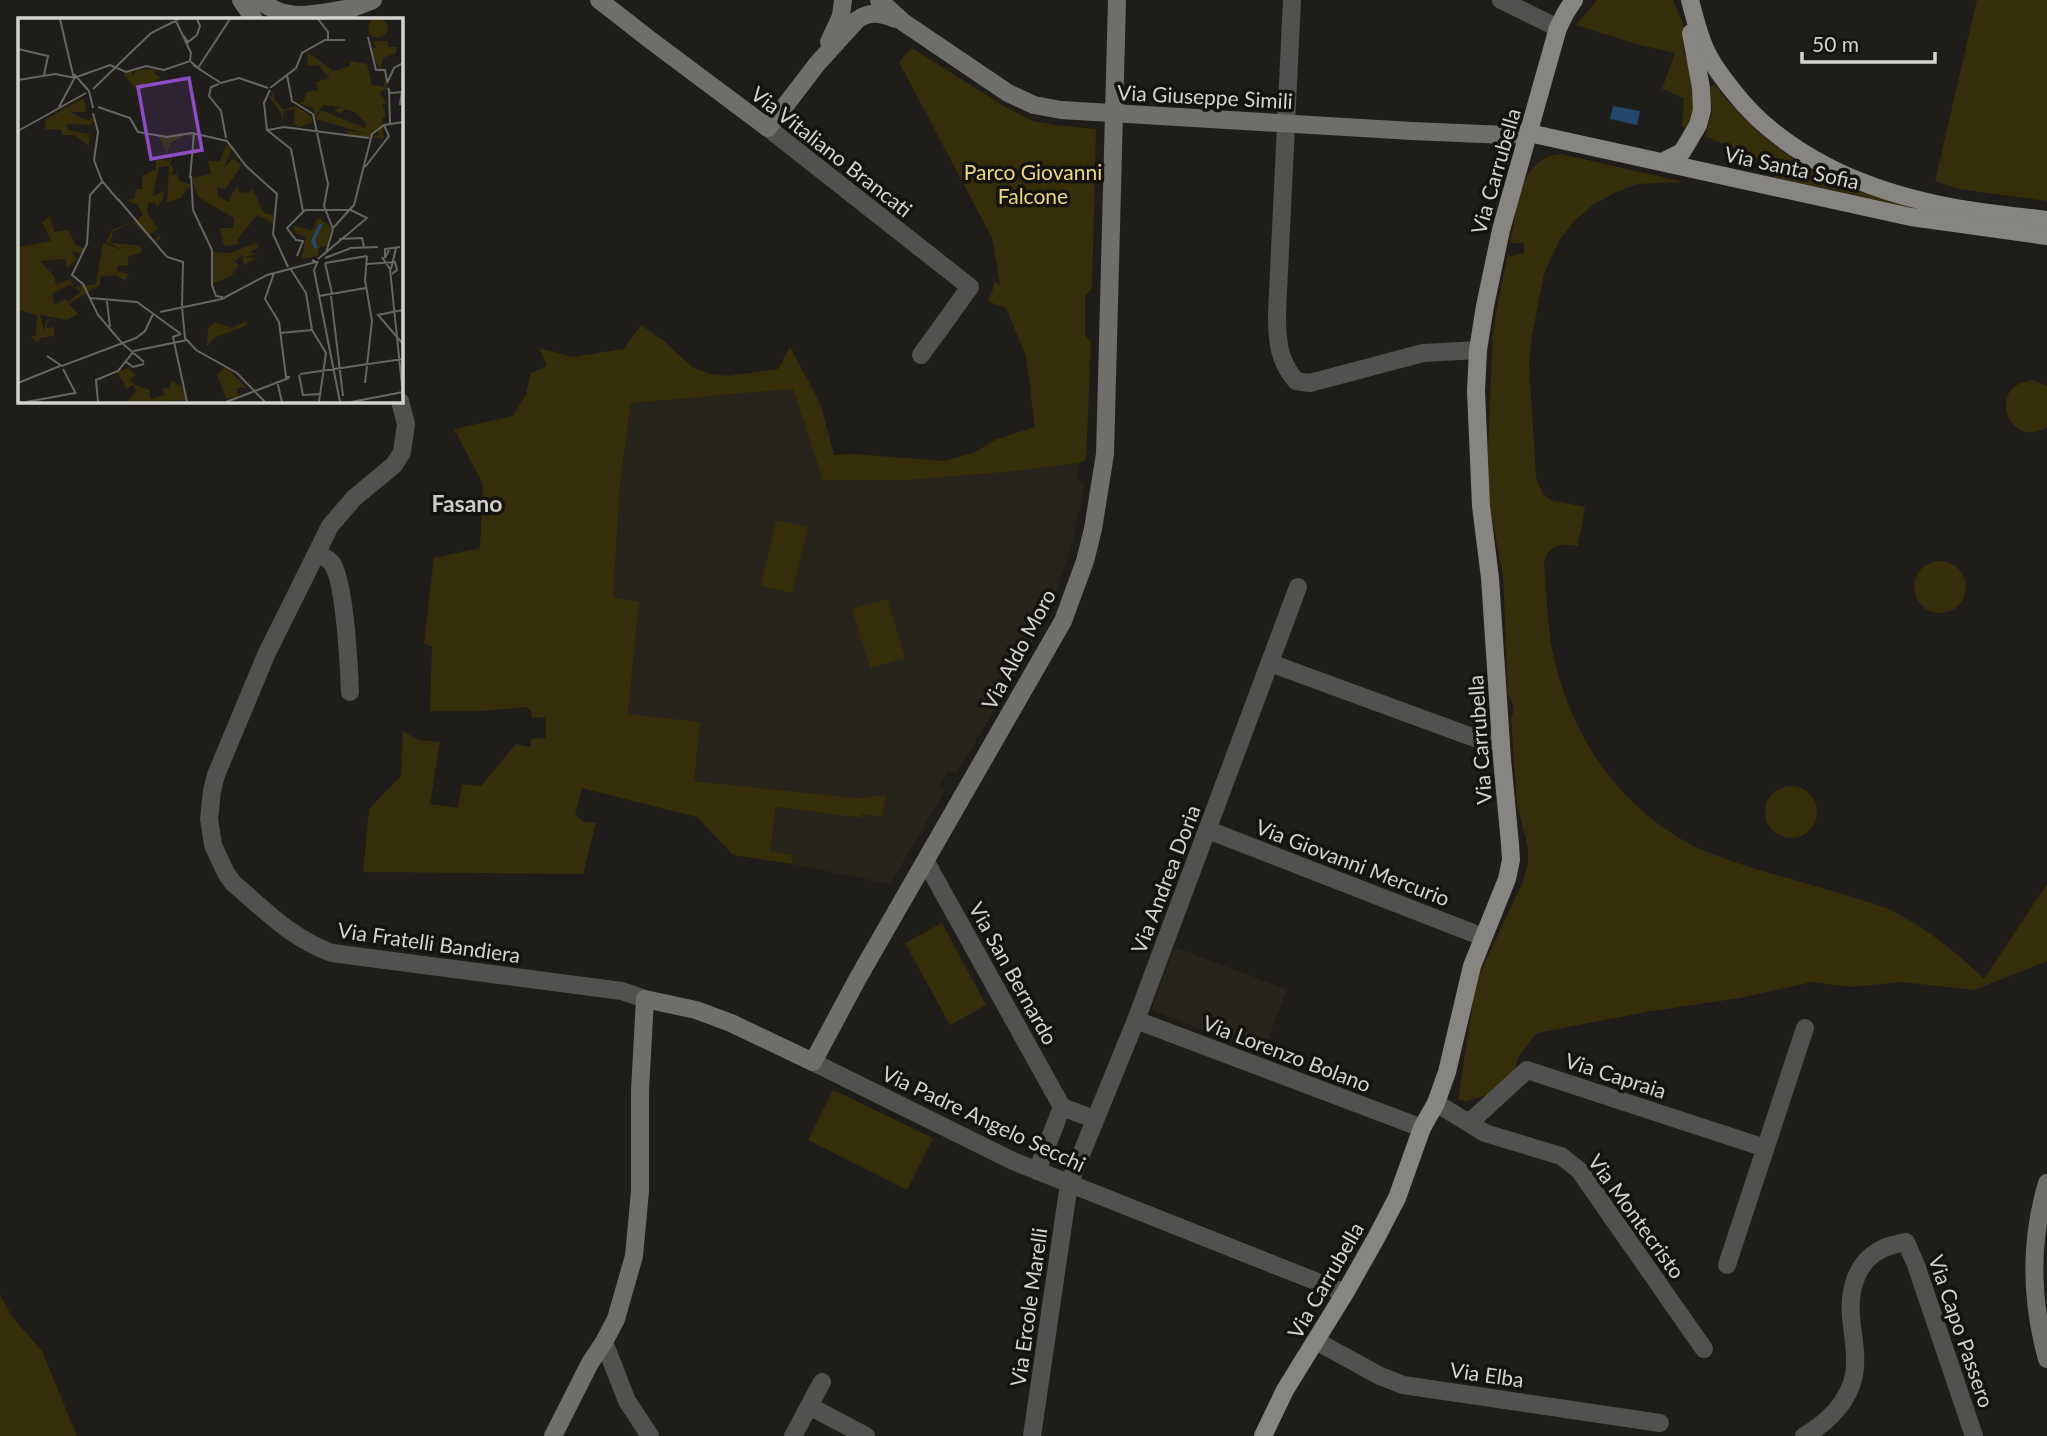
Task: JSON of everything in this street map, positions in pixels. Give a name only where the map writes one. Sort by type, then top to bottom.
[{"type":"main road","name":"Via Carrubella","points":[[1263,1436],[1285,1390],[1376,1240],[1397,1198],[1422,1128],[1436,1102],[1453,1051],[1472,966],[1507,879],[1511,860],[1490,578],[1481,506],[1476,391],[1478,350],[1501,230],[1558,28],[1574,0]]},
{"type":"main road","name":"Via Santa Sofia","points":[[1686,5],[1720,75],[1742,103],[1764,125],[1813,160],[1850,177],[1915,199],[1951,207],[2047,220]]},
{"type":"main road","points":[[1662,162],[1682,152],[1698,125],[1702,110],[1701,88],[1686,5]]},
{"type":"main road","name":"Via Santa Sofia","points":[[1529,133],[1911,217],[2047,236]]},
{"type":"street","points":[[241,0],[253,18]]},
{"type":"street","points":[[259,0],[280,16],[345,9],[373,0]]},
{"type":"street","name":"Via Vitaliano Brancati","points":[[600,0],[970,287],[920,355]]},
{"type":"street","points":[[817,64],[839,23],[843,0]]},
{"type":"street","name":"Via Giuseppe Simili","points":[[879,0],[903,22],[1008,93],[1034,105],[1061,110],[1286,124],[1506,135],[1529,133]]},
{"type":"street","name":"Via Aldo Moro","points":[[813,1062],[858,978],[1063,621],[1085,561],[1105,454],[1117,0]]},
{"type":"street","points":[[1292,0],[1276,313],[1277,343],[1287,371],[1296,381],[1310,383],[1423,353],[1478,350]]},
{"type":"street","points":[[1501,0],[1558,28]]},
{"type":"street","points":[[329,18],[345,9]]},
{"type":"street","name":"Via Giuseppe Simili","points":[[768,128],[817,64],[864,15],[879,13],[903,22]]},
{"type":"street","name":"Via Fratelli Bandiera","points":[[400,402],[406,424],[402,452],[394,465],[343,510],[330,526],[266,655],[216,775],[209,819],[214,845],[233,883],[293,934],[312,946],[332,953],[622,991],[645,999]]},
{"type":"street","points":[[317,553],[330,561],[337,576],[347,645],[350,692]]},
{"type":"street","name":"Via Andrea Doria","points":[[1069,1184],[1136,1020],[1298,587]]},
{"type":"street","points":[[1270,663],[1483,741],[1501,740]]},
{"type":"street","name":"Via Giovanni Mercurio","points":[[1208,830],[1483,937]]},
{"type":"street","name":"Via San Bernardo","points":[[926,862],[1062,1107]]},
{"type":"street","points":[[553,1436],[616,1319],[637,1241],[645,999]]},
{"type":"street","name":"Via Padre Angelo Secchi","points":[[645,999],[696,1010],[731,1023],[1000,1155],[1345,1293]]},
{"type":"street","name":"Via Lorenzo Bolano","points":[[1136,1020],[1422,1128]]},
{"type":"street","points":[[1727,1265],[1805,1028]]},
{"type":"street","name":"Via Capraia","points":[[1469,1123],[1527,1070],[1765,1148]]},
{"type":"street","name":"Via Montecristo","points":[[1436,1102],[1485,1133],[1561,1156],[1579,1170],[1704,1349]]},
{"type":"street","points":[[1037,1171],[1062,1107],[1094,1119]]},
{"type":"street","points":[[2047,1183],[2038,1224],[2034,1278],[2041,1338],[2047,1359]]},
{"type":"street","name":"Via Ercole Marelli","points":[[1032,1436],[1069,1184]]},
{"type":"street","name":"Via Capo Passero","points":[[1804,1436],[1838,1409],[1851,1386],[1856,1362],[1851,1291],[1861,1267],[1882,1248],[1906,1242],[1974,1436]]},
{"type":"street","name":"Via Elba","points":[[1317,1340],[1380,1376],[1403,1385],[1660,1423]]},
{"type":"street","points":[[604,1342],[627,1401],[650,1436]]},
{"type":"street","points":[[793,1436],[821,1382]]},
{"type":"street","points":[[809,1406],[866,1436]]},
{"type":"shaded area","points":[[793,389],[824,480],[910,480],[1079,463],[1077,479],[1085,485],[1071,548],[1050,610],[1041,610],[1038,614],[1037,618],[1042,624],[1012,682],[957,772],[947,772],[939,788],[946,789],[890,884],[792,864],[793,855],[770,852],[776,807],[860,818],[861,814],[886,795],[856,798],[694,781],[628,714],[639,602],[613,597],[620,485],[631,403]]},
{"type":"shaded area","points":[[1175,947],[1287,990],[1262,1053],[1151,1010]]},
{"type":"green space","points":[[1597,0],[1673,0],[1683,23],[1683,51],[1691,69],[1695,109],[1688,129],[1682,126],[1684,98],[1662,89],[1675,53],[1576,25]]},
{"type":"green space","points":[[1977,0],[2047,0],[2047,201],[1959,189],[1935,181]]},
{"type":"green space","name":"Parco Giovanni Falcone","points":[[912,48],[1007,108],[1033,121],[1096,129],[1092,288],[1085,296],[1085,335],[1091,342],[1086,460],[1007,472],[910,480],[823,480],[793,389],[631,403],[620,485],[613,597],[639,602],[628,714],[700,722],[694,781],[856,798],[886,795],[882,817],[862,814],[861,818],[776,807],[770,851],[793,855],[792,864],[733,855],[697,817],[582,788],[575,814],[584,822],[596,823],[583,874],[363,872],[369,809],[401,776],[403,731],[418,740],[440,742],[430,804],[458,808],[462,784],[481,786],[516,744],[531,747],[531,739],[546,738],[546,717],[532,718],[527,707],[481,711],[430,711],[432,646],[424,644],[434,558],[480,548],[483,484],[454,429],[513,416],[526,394],[531,373],[547,366],[539,348],[573,357],[624,349],[641,325],[664,341],[693,368],[728,376],[778,369],[790,347],[821,405],[834,455],[944,461],[975,452],[997,439],[1035,427],[1026,356],[1006,308],[987,301],[994,281],[1000,285],[992,238],[899,62]]},
{"type":"green space","points":[[1714,84],[1754,128],[1800,163],[1845,186],[1913,208],[1774,177],[1776,166],[1705,136],[1712,113],[1710,87]]},
{"type":"green space","points":[[1561,154],[1684,182],[1637,184],[1593,205],[1574,221],[1559,241],[1544,274],[1532,336],[1529,362],[1536,479],[1544,495],[1551,500],[1585,507],[1578,546],[1556,546],[1549,551],[1544,562],[1550,637],[1558,673],[1569,707],[1585,739],[1604,769],[1627,797],[1654,821],[1684,840],[1717,856],[1886,908],[1938,939],[1984,979],[2047,884],[2047,961],[1974,990],[1902,982],[1851,987],[1812,982],[1740,998],[1646,1012],[1537,1033],[1518,1057],[1514,1073],[1496,1092],[1467,1101],[1458,1100],[1476,982],[1523,881],[1528,864],[1528,848],[1517,804],[1511,719],[1513,706],[1508,694],[1503,575],[1489,504],[1488,449],[1493,329],[1507,257],[1524,253],[1524,243],[1510,243],[1524,184],[1536,165],[1547,157]]},
{"type":"green space","points":[[2033,380],[2047,386],[2047,427],[2034,432],[2022,431],[2007,415],[2006,404],[2009,393],[2018,385]]},
{"type":"green space","points":[[776,520],[808,527],[792,593],[761,586]]},
{"type":"green space","points":[[1940,561],[1950,563],[1958,569],[1964,577],[1964,597],[1958,605],[1950,611],[1940,613],[1930,611],[1922,605],[1916,597],[1914,587],[1916,577],[1922,569],[1930,563]]},
{"type":"green space","points":[[887,599],[905,658],[870,668],[852,609]]},
{"type":"green space","points":[[1791,786],[1801,788],[1809,794],[1815,802],[1815,822],[1809,830],[1801,836],[1791,838],[1781,836],[1773,830],[1767,822],[1765,812],[1767,802],[1773,794],[1781,788]]},
{"type":"green space","points":[[942,923],[986,1005],[950,1025],[905,943]]},
{"type":"green space","points":[[833,1090],[933,1138],[907,1190],[808,1140]]},
{"type":"green space","points":[[0,1295],[13,1318],[42,1351],[77,1436],[0,1436]]},
{"type":"water","points":[[1613,106],[1640,111],[1637,125],[1610,119]]},
{"type":"district","name":"Fasano","points":[[467,503]]}]
